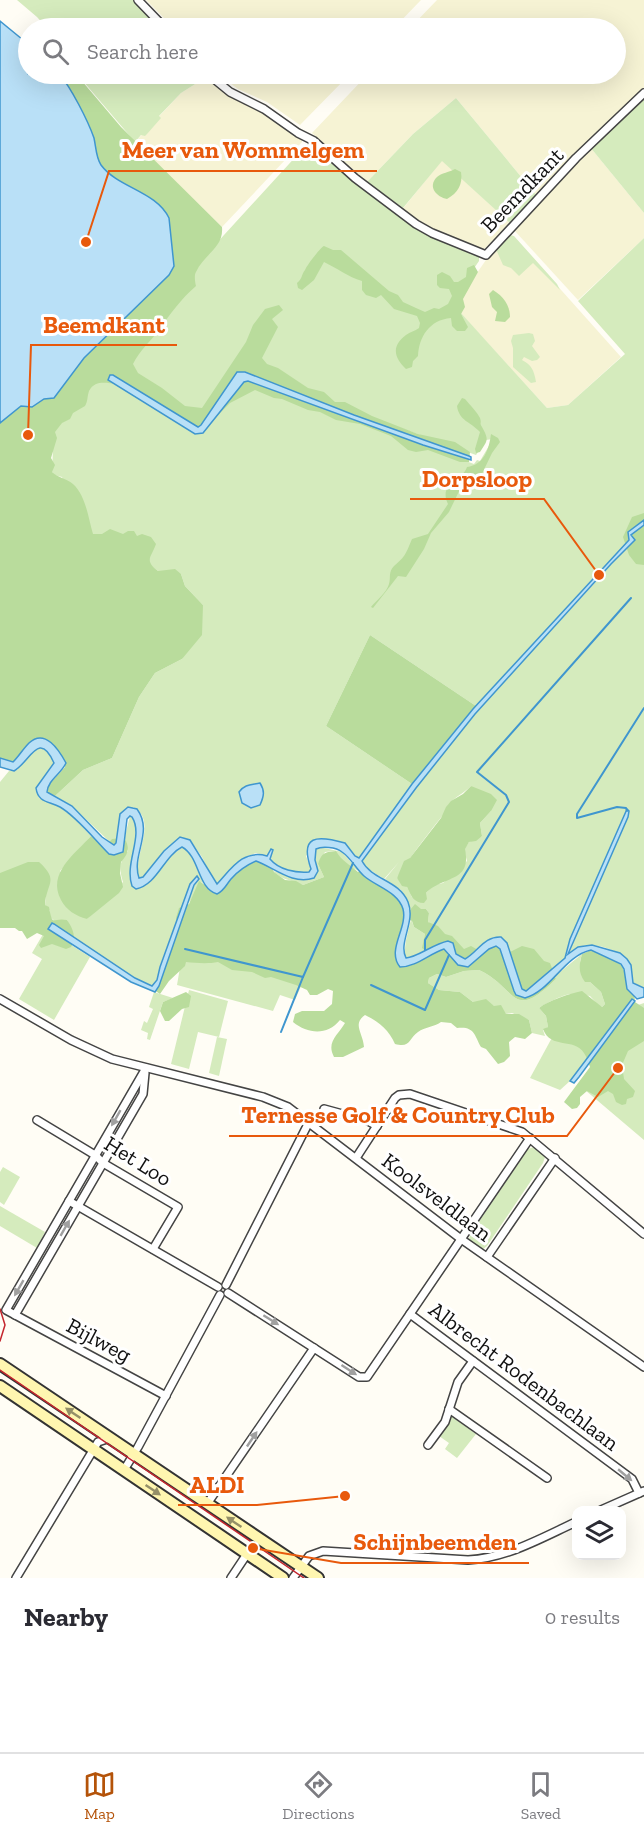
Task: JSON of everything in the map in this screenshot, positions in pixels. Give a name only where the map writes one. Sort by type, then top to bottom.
[{"type":"main road","points":[[0,1364],[318,1578]]},
{"type":"main road","points":[[0,1386],[283,1578]]},
{"type":"street","points":[[138,0],[155,18]]},
{"type":"street","name":"Beemdkant","points":[[220,84],[314,141],[355,178],[416,224],[486,255],[576,158],[644,93]]},
{"type":"street","name":"Koolsveldlaan","points":[[0,999],[93,1051],[146,1068],[276,1101],[309,1122],[461,1239],[644,1366]]},
{"type":"street","points":[[146,1068],[143,1094],[15,1315],[6,1310],[146,1068]]},
{"type":"street","points":[[356,1158],[395,1098],[403,1094],[410,1094],[512,1128],[530,1137],[644,1234]]},
{"type":"street","name":"Koolsveldlaan","points":[[324,1109],[368,1121],[376,1126]]},
{"type":"street","name":"Het Loo","points":[[37,1120],[95,1155],[103,1163],[178,1207],[153,1249]]},
{"type":"street","points":[[124,1470],[223,1290],[309,1122]]},
{"type":"street","points":[[69,1201],[223,1290],[364,1378],[370,1375],[530,1137]]},
{"type":"street","points":[[487,1257],[555,1158]]},
{"type":"street","name":"Albrecht Rodenbachlaan","points":[[410,1314],[632,1479],[642,1492]]},
{"type":"street","name":"Bijlweg","points":[[15,1315],[166,1396]]},
{"type":"street","points":[[207,1504],[314,1347]]},
{"type":"street","points":[[428,1445],[445,1422],[458,1382],[473,1361]]},
{"type":"street","points":[[449,1409],[547,1478]]},
{"type":"street","points":[[15,1578],[93,1450],[101,1440],[111,1438]]},
{"type":"street","points":[[610,1506],[642,1492]]},
{"type":"street","points":[[293,1578],[312,1554],[328,1550],[444,1559],[484,1559],[512,1551],[572,1524]]},
{"type":"street","points":[[231,1578],[247,1554]]},
{"type":"shaded area","points":[[146,0],[421,0],[404,18],[164,18]]},
{"type":"shaded area","points":[[437,0],[644,0],[644,90],[537,196],[456,98],[413,134],[367,182],[312,133],[359,84],[626,84],[626,18],[420,18]]},
{"type":"shaded area","points":[[195,84],[221,84],[302,138],[302,142],[222,227],[135,142],[181,93]]},
{"type":"shaded area","points":[[231,84],[340,84],[300,125],[267,102]]},
{"type":"shaded area","points":[[590,147],[644,213],[644,238],[578,300],[514,230]]},
{"type":"shaded area","points":[[442,160],[511,224],[484,249],[432,230],[401,211]]},
{"type":"shaded area","points":[[512,235],[621,357],[568,405],[547,408],[454,306],[495,247]]},
{"type":"green space","points":[[17,0],[135,0],[152,18],[38,18]]},
{"type":"green space","points":[[60,84],[84,84],[121,127],[222,227],[217,246],[195,273],[196,286],[176,307],[133,364],[138,373],[185,406],[202,408],[246,342],[253,325],[265,309],[279,305],[283,310],[272,319],[278,327],[262,358],[267,364],[278,368],[308,388],[324,392],[335,402],[345,402],[372,416],[418,434],[455,442],[470,452],[469,462],[460,462],[428,450],[416,452],[408,450],[391,436],[360,424],[336,420],[320,412],[308,410],[255,390],[230,403],[203,430],[116,384],[94,385],[89,391],[85,406],[73,413],[70,419],[62,423],[55,432],[57,438],[51,458],[55,465],[52,472],[70,482],[81,494],[93,534],[102,534],[110,529],[123,534],[134,531],[137,536],[142,534],[151,537],[156,544],[150,559],[151,564],[158,571],[175,569],[181,574],[185,586],[203,605],[202,635],[182,659],[155,673],[139,697],[112,758],[83,770],[55,796],[46,792],[46,788],[65,767],[64,760],[51,743],[32,740],[13,762],[0,758],[0,411],[99,169]]},
{"type":"green space","points":[[86,84],[195,84],[181,93],[159,116],[161,118],[147,134],[141,135],[135,142]]},
{"type":"green space","points":[[644,96],[644,213],[590,147]]},
{"type":"green space","points":[[456,98],[537,196],[511,224],[442,161],[403,208],[367,182],[413,134]]},
{"type":"green space","points":[[310,141],[415,227],[479,256],[479,261],[451,302],[547,408],[568,405],[625,354],[578,301],[644,238],[644,988],[633,983],[627,959],[624,956],[608,948],[590,945],[578,947],[531,988],[524,991],[504,939],[494,937],[489,939],[470,957],[428,922],[429,913],[426,909],[410,909],[401,890],[385,879],[399,862],[384,879],[367,868],[362,861],[475,714],[601,576],[598,573],[476,706],[370,635],[326,726],[412,784],[359,858],[345,843],[317,839],[306,856],[311,869],[309,872],[281,868],[270,857],[256,853],[248,856],[217,884],[190,840],[176,840],[143,877],[139,878],[138,869],[144,830],[144,821],[140,813],[133,807],[116,843],[112,844],[72,806],[55,796],[83,770],[112,758],[139,697],[155,673],[182,659],[203,605],[185,586],[181,574],[158,571],[145,561],[89,556],[62,477],[52,472],[53,449],[46,433],[97,363],[204,425],[241,380],[474,464],[477,460],[480,461],[493,439],[486,440],[476,455],[337,405],[242,357],[201,419],[124,369],[192,270]],"holes":[[[471,786],[491,811],[480,823],[482,836],[469,842],[464,849],[467,861],[443,883],[434,885],[426,893],[412,897],[407,887],[397,878],[449,804]]]},
{"type":"green space","points":[[455,169],[461,172],[460,184],[451,197],[443,198],[434,191],[434,181],[439,176]]},
{"type":"green space","points":[[509,235],[514,236],[560,290],[533,263],[519,276],[511,268],[503,265],[495,247]]},
{"type":"green space","points":[[324,246],[333,250],[341,250],[389,291],[398,295],[403,302],[425,312],[448,304],[452,296],[449,289],[440,288],[437,285],[437,275],[442,272],[450,276],[454,282],[458,282],[466,277],[467,268],[474,265],[478,272],[463,299],[465,307],[461,314],[468,327],[465,331],[457,331],[452,326],[451,318],[443,319],[431,326],[420,342],[418,356],[413,361],[412,367],[406,369],[399,361],[396,348],[401,339],[419,328],[420,323],[417,316],[394,309],[381,295],[376,298],[366,295],[362,290],[362,281],[324,262],[314,280],[302,290],[298,288],[297,283],[306,268]]},
{"type":"green space","points":[[493,290],[503,298],[509,309],[510,317],[505,322],[495,321],[497,312],[492,307],[489,294]]},
{"type":"green space","points":[[533,334],[535,341],[532,346],[540,357],[532,361],[524,357],[522,360],[530,366],[533,372],[536,382],[531,383],[513,367],[511,341],[513,335]]},
{"type":"green space","points":[[462,398],[479,416],[487,437],[480,452],[476,453],[475,449],[480,432],[458,411],[457,406]]},
{"type":"green space","points":[[491,434],[500,442],[479,480],[462,485],[449,512],[431,533],[424,549],[406,577],[398,576],[373,608],[371,607],[386,590],[391,570],[401,560],[412,539],[428,534],[448,504],[446,491],[448,487],[461,476],[467,467],[482,460]]},
{"type":"green space","points":[[644,513],[644,565],[636,564],[629,555],[623,537],[632,517]]},
{"type":"green space","points":[[370,635],[476,706],[412,784],[326,726]]},
{"type":"green space","points":[[41,748],[47,751],[54,763],[36,788],[39,798],[60,807],[91,836],[60,871],[87,919],[123,882],[121,866],[128,851],[124,840],[130,816],[136,828],[131,882],[152,880],[168,858],[183,847],[196,863],[204,883],[199,882],[194,896],[187,905],[197,877],[173,930],[154,985],[149,986],[135,978],[74,938],[67,920],[56,922],[49,916],[50,911],[45,905],[46,897],[0,885],[0,782],[9,771],[17,770],[35,749]]},
{"type":"green space","points":[[471,786],[491,794],[497,800],[480,823],[482,836],[476,841],[469,842],[465,849],[464,868],[460,873],[433,887],[426,893],[427,899],[424,903],[418,902],[397,878],[404,861],[410,858],[441,818],[451,801]]},
{"type":"green space","points":[[91,836],[103,846],[112,839],[123,838],[128,850],[121,862],[120,873],[123,887],[119,893],[87,919],[72,912],[63,904],[57,881],[70,857]]},
{"type":"green space","points":[[320,847],[342,852],[359,871],[346,865],[335,851],[325,852],[318,864],[324,877],[303,885],[273,871],[300,879],[317,867],[314,855],[316,849]]},
{"type":"green space","points":[[336,851],[358,872],[362,870],[398,897],[404,908],[404,963],[426,951],[422,948],[425,934],[414,927],[412,921],[408,919],[410,910],[415,904],[429,913],[428,922],[452,936],[464,949],[471,946],[478,950],[498,946],[504,955],[522,946],[534,949],[544,961],[550,963],[556,979],[530,999],[522,1000],[515,998],[492,977],[479,970],[464,971],[446,977],[437,974],[429,978],[428,983],[439,990],[460,992],[473,1002],[486,999],[494,1006],[501,1005],[506,1014],[519,1014],[529,1020],[532,1033],[525,1039],[515,1037],[509,1042],[510,1056],[504,1062],[498,1064],[486,1049],[481,1047],[473,1032],[467,1028],[457,1028],[451,1023],[441,1022],[421,1030],[407,1044],[400,1045],[395,1044],[383,1027],[365,1015],[359,1022],[364,1047],[343,1057],[334,1057],[332,1043],[345,1023],[340,1020],[329,1029],[317,1032],[305,1029],[293,1022],[295,1014],[302,1011],[324,1011],[332,1004],[333,991],[328,989],[317,995],[310,995],[307,990],[296,985],[271,977],[265,978],[252,972],[232,970],[218,962],[186,962],[160,994],[154,990],[179,927],[176,918],[179,908],[189,904],[199,881],[211,889],[250,862],[260,860],[285,880],[296,881],[303,885],[324,877],[318,864],[319,860],[322,855]]},
{"type":"green space","points":[[28,862],[39,862],[49,874],[50,882],[45,905],[49,907],[52,920],[62,919],[69,923],[74,937],[71,947],[66,949],[52,944],[41,948],[39,945],[44,936],[37,933],[27,939],[22,931],[15,928],[0,928],[0,873]]},
{"type":"green space","points":[[411,919],[414,927],[425,934],[423,948],[425,950],[408,959],[404,956]]},
{"type":"green space","points":[[46,929],[90,957],[54,1020],[19,999],[42,959],[32,953]]},
{"type":"green space","points":[[183,950],[302,984],[295,1000],[280,995],[273,1011],[177,985]]},
{"type":"green space","points":[[591,950],[611,956],[621,965],[633,990],[635,1002],[644,1008],[644,1041],[628,1051],[622,1065],[624,1079],[635,1091],[633,1097],[627,1099],[626,1104],[616,1102],[613,1094],[608,1091],[598,1097],[587,1091],[580,1097],[580,1104],[577,1108],[572,1109],[564,1102],[590,1067],[580,1048],[557,1042],[547,1035],[543,1029],[548,1027],[546,1016],[539,1008],[554,1000],[582,991],[602,1007],[605,1004],[601,992],[590,982],[585,982],[580,972],[582,954]]},
{"type":"green space","points":[[582,954],[580,961],[590,982],[601,992],[605,1004],[602,1007],[590,996],[570,994],[545,1004],[539,1008],[546,1016],[548,1027],[543,1030],[545,1036],[532,1033],[529,1020],[512,1013],[506,1014],[494,1006],[473,1002],[460,992],[439,990],[428,983],[429,978],[437,974],[446,977],[464,971],[479,970],[492,977],[515,998],[530,999],[541,992],[556,979],[555,976]]},
{"type":"green space","points":[[189,990],[228,1001],[219,1037],[198,1032],[189,1069],[171,1064]]},
{"type":"green space","points":[[154,992],[173,998],[163,1002],[150,1040],[147,1039],[148,1033],[141,1030],[144,1021],[147,1023],[153,1009],[149,1007]]},
{"type":"green space","points":[[186,992],[191,996],[189,1007],[182,1009],[169,1021],[165,1021],[160,1011],[163,1002]]},
{"type":"green space","points":[[644,1003],[644,1140],[578,1084],[640,1006],[638,1005]]},
{"type":"green space","points":[[554,1034],[594,1050],[560,1090],[530,1078]]},
{"type":"green space","points":[[217,1037],[227,1039],[219,1076],[209,1073]]},
{"type":"green space","points":[[534,1147],[545,1157],[543,1163],[482,1250],[469,1240],[470,1235],[528,1149]]},
{"type":"green space","points":[[3,1167],[20,1177],[4,1205],[0,1202],[0,1172]]},
{"type":"green space","points":[[0,1206],[45,1232],[37,1248],[0,1226]]},
{"type":"green space","points":[[451,1416],[476,1434],[457,1458],[445,1449],[449,1443],[439,1436]]},
{"type":"water","points":[[0,21],[18,36],[18,84],[67,84],[88,123],[101,165],[108,173],[146,195],[163,209],[169,218],[174,266],[169,275],[84,358],[54,398],[44,399],[32,407],[21,406],[0,423]]},
{"type":"water","points":[[237,372],[245,372],[354,415],[469,456],[471,460],[423,445],[248,381],[244,382],[203,433],[195,434],[108,380],[110,375],[113,375],[198,427]]},
{"type":"water","points":[[644,520],[644,525],[631,535],[635,540],[475,714],[362,861],[372,872],[398,889],[408,902],[410,917],[404,945],[406,958],[448,941],[453,943],[456,954],[465,959],[490,939],[501,937],[507,943],[522,989],[526,991],[565,958],[570,939],[627,809],[628,817],[568,954],[578,947],[592,945],[620,953],[631,965],[633,983],[644,988],[644,997],[637,999],[627,989],[621,964],[591,950],[581,953],[542,988],[525,998],[516,995],[500,949],[496,946],[489,949],[468,967],[458,965],[444,949],[417,963],[400,967],[395,953],[404,916],[400,903],[392,894],[364,876],[345,854],[333,848],[316,849],[315,860],[318,871],[314,878],[306,880],[291,878],[256,861],[237,873],[217,894],[206,886],[192,858],[182,847],[170,857],[150,882],[136,889],[132,886],[130,877],[136,833],[132,817],[127,819],[123,852],[109,854],[72,816],[60,807],[45,801],[37,793],[36,788],[54,763],[44,749],[39,748],[34,751],[14,771],[0,767],[0,758],[13,762],[35,739],[41,738],[51,742],[66,763],[50,784],[47,792],[72,806],[102,837],[114,845],[120,814],[128,807],[137,809],[143,826],[137,869],[139,878],[143,877],[164,851],[180,837],[190,840],[217,884],[244,858],[251,855],[267,856],[271,849],[273,850],[270,859],[278,866],[293,871],[309,872],[311,869],[307,849],[313,840],[326,839],[345,843],[359,858],[412,784],[473,709],[629,540],[628,532]]},
{"type":"water","points":[[260,783],[263,794],[260,805],[251,808],[242,803],[239,792],[241,789]]},
{"type":"water","points":[[197,876],[199,879],[194,885],[155,992],[131,982],[48,929],[52,923],[54,924],[135,978],[152,986],[157,980],[190,884]]},
{"type":"water","points":[[632,999],[635,1001],[579,1077],[574,1083],[570,1081]]},
{"type":"waterway","points":[[425,950],[425,940],[509,802],[506,795],[477,772],[631,598]]},
{"type":"waterway","points":[[627,811],[626,808],[617,807],[577,818],[577,814],[644,708]]},
{"type":"waterway","points":[[185,949],[303,977],[353,863]]},
{"type":"waterway","points":[[371,985],[425,1010],[449,955]]},
{"type":"waterway","points":[[281,1032],[303,977]]},
{"type":"tram line","points":[[0,1309],[5,1325],[0,1341]]},
{"type":"tram line","points":[[0,1370],[304,1578]]},
{"type":"place","name":"Meer van Wommelgem","points":[[86,242]]},
{"type":"place","name":"Beemdkant","points":[[28,435]]},
{"type":"place","name":"Dorpsloop","points":[[599,575]]},
{"type":"place","name":"Ternesse Golf & Country Club","points":[[618,1068]]},
{"type":"place","name":"ALDI","points":[[345,1496]]},
{"type":"place","name":"Schijnbeemden","points":[[253,1548]]}]
